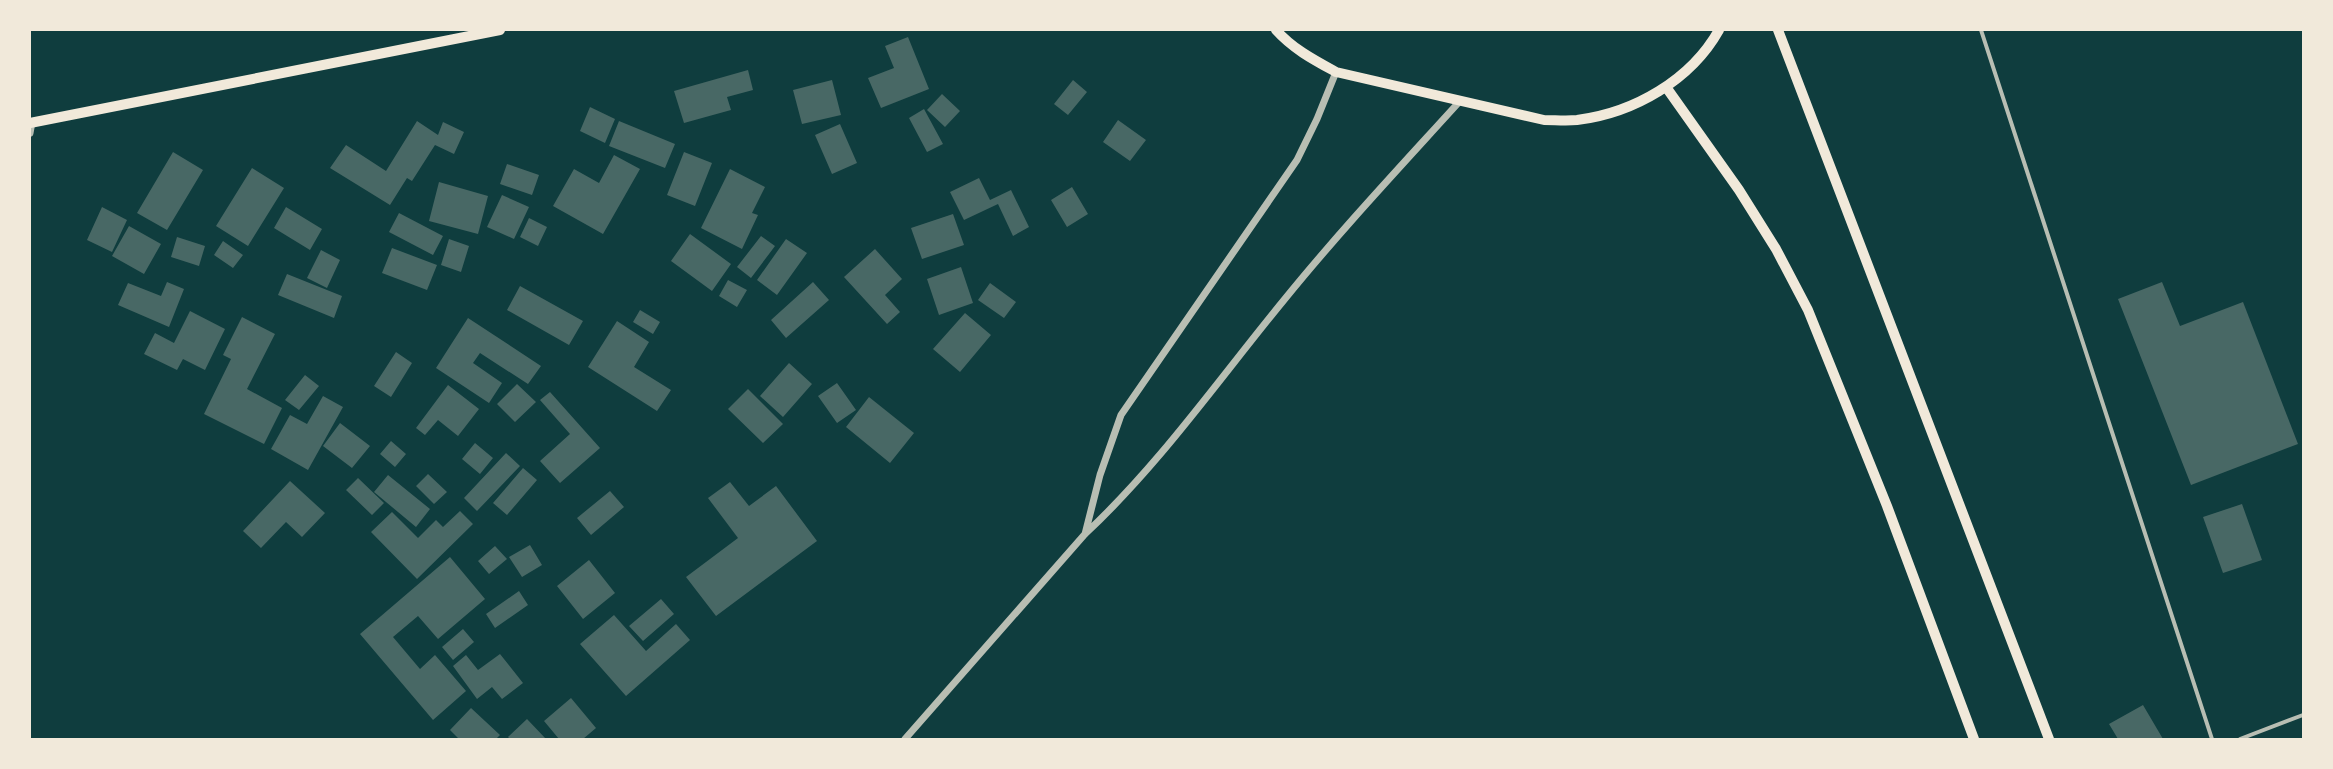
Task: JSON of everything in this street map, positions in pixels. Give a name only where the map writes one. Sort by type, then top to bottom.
[{"type":"main road","points":[[31,122],[500,30]]},
{"type":"main road","points":[[1276,30],[1284,39],[1308,57],[1336,72],[1544,120],[1577,120],[1609,114],[1640,102],[1666,87],[1693,64],[1719,30]]},
{"type":"main road","points":[[1778,30],[2049,739]]},
{"type":"main road","points":[[1666,87],[1739,190],[1776,249],[1808,310],[1887,506],[1974,739]]},
{"type":"street","points":[[1981,30],[2212,739]]},
{"type":"street","points":[[1085,534],[1100,475],[1121,415],[1297,160],[1317,119],[1336,72]]},
{"type":"street","points":[[906,739],[1085,534],[1112,509],[1155,460],[1285,299],[1460,101]]},
{"type":"street","points":[[30,133],[31,122]]},
{"type":"street","points":[[2240,739],[2303,715]]},
{"type":"building","points":[[908,37],[929,89],[881,108],[868,78],[894,68],[885,46]]},
{"type":"building","points":[[748,70],[753,90],[727,97],[731,110],[684,123],[674,91]]},
{"type":"building","points":[[832,80],[841,115],[802,124],[793,90]]},
{"type":"building","points":[[1073,80],[1087,92],[1068,115],[1054,104]]},
{"type":"building","points":[[942,94],[960,111],[945,127],[927,110]]},
{"type":"building","points":[[590,107],[615,119],[605,143],[580,131]]},
{"type":"building","points":[[924,109],[943,144],[927,152],[909,118]]},
{"type":"building","points":[[1118,120],[1146,140],[1130,161],[1103,142]]},
{"type":"building","points":[[417,121],[438,135],[443,122],[464,132],[454,154],[435,145],[412,181],[407,178],[390,205],[330,168],[346,145],[386,171]]},
{"type":"building","points":[[619,121],[675,144],[665,168],[609,146]]},
{"type":"building","points":[[840,124],[857,163],[832,174],[815,135]]},
{"type":"building","points":[[173,152],[203,170],[167,230],[137,213]]},
{"type":"building","points":[[684,152],[712,163],[695,206],[667,195]]},
{"type":"building","points":[[614,155],[640,169],[603,234],[553,206],[574,169],[599,183]]},
{"type":"building","points":[[507,164],[539,175],[532,195],[500,184]]},
{"type":"building","points":[[252,168],[284,188],[248,246],[216,226]]},
{"type":"building","points":[[730,169],[765,187],[752,213],[758,215],[742,249],[701,228]]},
{"type":"building","points":[[979,178],[990,200],[1011,190],[1029,227],[1013,236],[998,204],[964,220],[950,192]]},
{"type":"building","points":[[439,182],[488,196],[478,234],[429,221]]},
{"type":"building","points":[[1072,187],[1088,214],[1067,227],[1051,200]]},
{"type":"building","points":[[502,195],[529,207],[514,239],[487,227]]},
{"type":"building","points":[[102,207],[127,220],[112,252],[87,240]]},
{"type":"building","points":[[286,207],[322,229],[310,250],[274,228]]},
{"type":"building","points":[[399,213],[443,236],[433,255],[389,232]]},
{"type":"building","points":[[953,214],[964,245],[922,259],[911,228]]},
{"type":"building","points":[[529,218],[547,227],[538,246],[520,237]]},
{"type":"building","points":[[129,226],[161,244],[144,274],[112,256]]},
{"type":"building","points":[[690,234],[731,264],[712,291],[671,261]]},
{"type":"building","points":[[761,236],[775,246],[751,278],[737,267]]},
{"type":"building","points":[[177,237],[205,246],[199,266],[171,257]]},
{"type":"building","points":[[449,239],[469,246],[461,272],[441,265]]},
{"type":"building","points":[[786,239],[807,253],[777,295],[757,280]]},
{"type":"building","points":[[223,241],[243,255],[233,268],[214,255]]},
{"type":"building","points":[[392,248],[437,265],[427,290],[382,273]]},
{"type":"building","points":[[875,249],[902,279],[885,295],[900,312],[887,324],[844,277]]},
{"type":"building","points":[[321,250],[340,260],[327,288],[307,278]]},
{"type":"building","points":[[961,267],[973,303],[939,315],[927,279]]},
{"type":"building","points":[[287,274],[342,296],[334,318],[278,295]]},
{"type":"building","points":[[728,280],[747,290],[737,307],[719,296]]},
{"type":"building","points":[[167,282],[184,289],[169,327],[118,305],[128,283],[161,296]]},
{"type":"building","points":[[813,282],[829,300],[786,338],[771,320]]},
{"type":"building","points":[[2162,282],[2180,326],[2243,302],[2298,444],[2191,485],[2118,299]]},
{"type":"building","points":[[990,283],[1016,302],[1004,318],[978,300]]},
{"type":"building","points":[[520,286],[583,321],[569,345],[507,310]]},
{"type":"building","points":[[640,310],[660,322],[653,334],[633,322]]},
{"type":"building","points":[[190,311],[225,329],[205,370],[183,359],[177,370],[144,354],[155,333],[174,343]]},
{"type":"building","points":[[965,313],[991,335],[960,372],[933,349]]},
{"type":"building","points":[[242,317],[275,334],[247,389],[282,408],[264,444],[204,414],[231,359],[223,355]]},
{"type":"building","points":[[468,318],[541,366],[528,384],[480,353],[473,363],[502,383],[489,403],[436,368]]},
{"type":"building","points":[[617,321],[649,342],[634,367],[671,390],[657,411],[588,367]]},
{"type":"building","points":[[396,352],[412,363],[391,397],[374,386]]},
{"type":"building","points":[[789,363],[812,384],[783,417],[760,396]]},
{"type":"building","points":[[305,375],[319,386],[299,410],[285,400]]},
{"type":"building","points":[[837,383],[856,410],[837,423],[818,396]]},
{"type":"building","points":[[517,384],[536,402],[515,422],[497,404]]},
{"type":"building","points":[[448,385],[479,409],[458,436],[438,420],[425,435],[416,428]]},
{"type":"building","points":[[748,389],[783,424],[763,443],[728,409]]},
{"type":"building","points":[[550,392],[600,448],[560,483],[540,461],[570,434],[540,400]]},
{"type":"building","points":[[323,396],[343,407],[308,470],[271,449],[290,415],[307,424]]},
{"type":"building","points":[[869,397],[914,433],[890,463],[846,427]]},
{"type":"building","points":[[340,423],[370,446],[352,468],[323,446]]},
{"type":"building","points":[[391,441],[406,454],[395,467],[380,454]]},
{"type":"building","points":[[475,443],[493,458],[480,474],[462,459]]},
{"type":"building","points":[[506,453],[520,466],[477,511],[464,498]]},
{"type":"building","points":[[523,468],[537,480],[507,515],[493,503]]},
{"type":"building","points":[[428,474],[447,492],[434,504],[416,486]]},
{"type":"building","points":[[388,475],[430,509],[416,527],[374,492]]},
{"type":"building","points":[[358,478],[384,503],[372,515],[346,490]]},
{"type":"building","points":[[290,481],[325,513],[302,537],[286,522],[261,548],[243,531]]},
{"type":"building","points":[[730,482],[749,506],[776,486],[817,541],[716,616],[686,577],[738,538],[708,498]]},
{"type":"building","points":[[610,491],[624,507],[591,535],[577,518]]},
{"type":"building","points":[[2242,504],[2262,560],[2223,573],[2203,517]]},
{"type":"building","points":[[460,511],[473,524],[417,579],[371,532],[392,512],[418,538],[436,520],[443,527]]},
{"type":"building","points":[[530,545],[542,565],[522,577],[509,557]]},
{"type":"building","points":[[495,546],[507,559],[489,574],[478,561]]},
{"type":"building","points":[[450,557],[485,599],[438,639],[418,616],[393,637],[420,669],[435,655],[466,691],[433,720],[360,634]]},
{"type":"building","points":[[589,560],[615,593],[583,619],[557,586]]},
{"type":"building","points":[[519,591],[528,605],[495,628],[486,614]]},
{"type":"building","points":[[661,599],[674,614],[643,641],[629,626]]},
{"type":"building","points":[[614,615],[646,651],[676,624],[690,640],[626,696],[580,644]]},
{"type":"building","points":[[463,629],[474,642],[453,660],[442,647]]},
{"type":"building","points":[[500,654],[523,683],[502,699],[492,687],[477,699],[453,666],[466,655],[478,670]]},
{"type":"building","points":[[571,698],[596,728],[583,739],[559,739],[544,721]]},
{"type":"building","points":[[2143,705],[2163,739],[2118,739],[2109,724]]},
{"type":"building","points":[[471,708],[500,735],[496,739],[459,739],[450,730]]},
{"type":"building","points":[[527,719],[546,739],[510,739],[508,737]]}]
